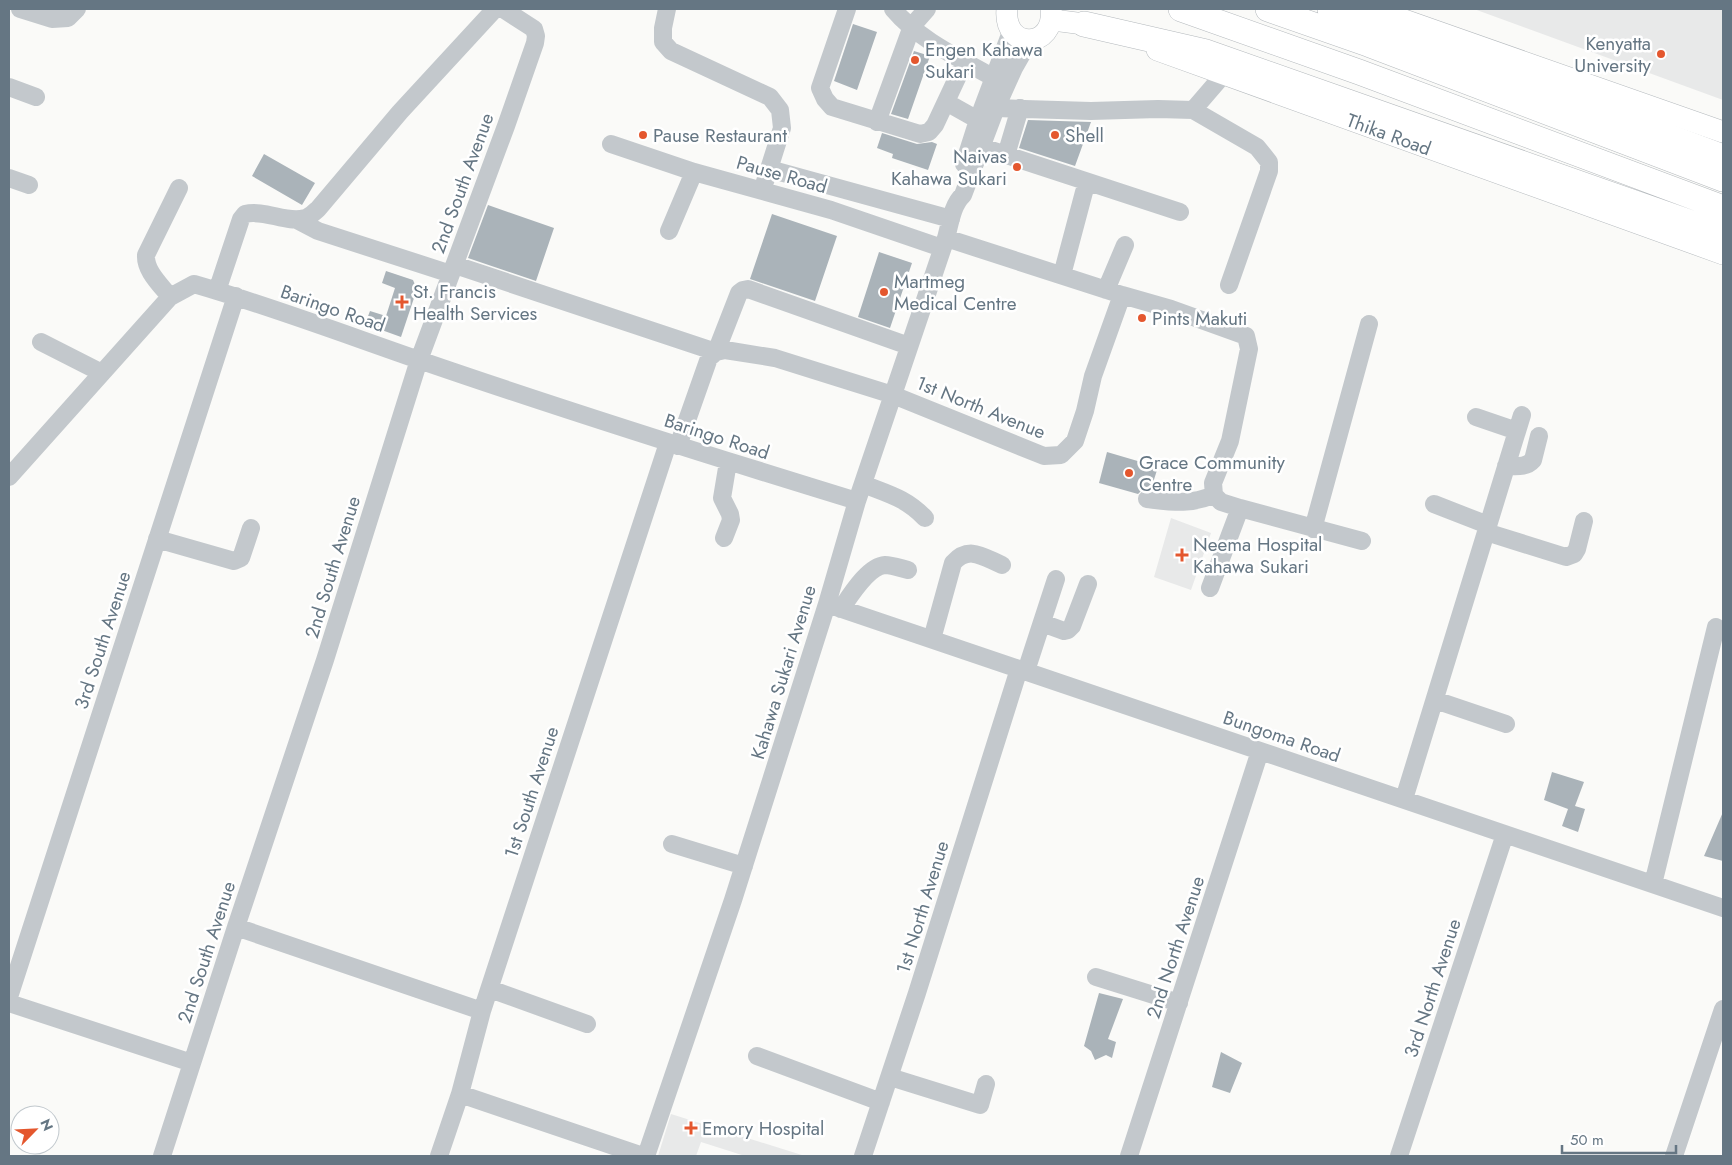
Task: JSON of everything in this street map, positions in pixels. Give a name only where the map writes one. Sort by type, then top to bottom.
[{"type":"highway","points":[[1182,9],[1359,72],[1723,208]]},
{"type":"highway","points":[[1268,9],[1368,44],[1723,179]]},
{"type":"highway","points":[[1330,9],[1723,157]]},
{"type":"highway","points":[[1084,24],[1206,52],[1723,234]]},
{"type":"main road","points":[[1007,9],[1006,18],[1011,32],[1022,39],[1030,40],[1044,34],[1049,29],[1052,14]]},
{"type":"main road","points":[[1374,9],[1723,132]]},
{"type":"main road","name":"Thika Road","points":[[1052,14],[1723,254]]},
{"type":"street","points":[[20,9],[52,19],[68,18],[77,9]]},
{"type":"street","points":[[297,220],[307,218],[318,209],[400,112],[496,9]]},
{"type":"street","name":"2nd South Avenue","points":[[162,1156],[325,660],[419,360],[535,43],[534,29],[502,9]]},
{"type":"street","points":[[667,9],[663,28],[663,42],[671,51],[770,97],[780,110],[782,128],[762,191]]},
{"type":"street","points":[[847,9],[820,88],[825,99],[832,107],[920,134],[929,132],[935,126],[965,61]]},
{"type":"street","points":[[892,9],[928,40],[994,78]]},
{"type":"street","points":[[877,122],[912,26],[927,9]]},
{"type":"street","name":"Kahawa Sukari Avenue","points":[[958,201],[955,194],[978,120],[1011,32]]},
{"type":"street","name":"Kahawa Sukari Avenue","points":[[644,1156],[834,606],[857,501],[951,219],[958,201],[963,195],[996,108],[1014,68],[1030,40]]},
{"type":"street","points":[[1193,110],[1224,74]]},
{"type":"street","points":[[9,87],[36,97]]},
{"type":"street","points":[[946,102],[978,120]]},
{"type":"street","points":[[996,108],[1091,111],[1193,110],[1257,147],[1269,162],[1269,171],[1229,285]]},
{"type":"street","points":[[1006,155],[1020,108]]},
{"type":"street","name":"Pause Road","points":[[611,144],[694,172],[1062,275],[1171,309],[1246,336],[1249,349],[1230,441],[1213,483],[1214,495]]},
{"type":"street","points":[[982,148],[1180,212]]},
{"type":"street","points":[[769,169],[951,219]]},
{"type":"street","points":[[669,231],[694,172]]},
{"type":"street","points":[[9,178],[28,185]]},
{"type":"street","points":[[1062,275],[1088,182]]},
{"type":"street","points":[[170,297],[148,268],[145,261],[146,255],[179,188]]},
{"type":"street","name":"1st North Avenue","points":[[217,291],[241,219],[245,214],[254,212],[297,220],[318,231],[453,270],[716,352],[725,350],[775,358],[893,394],[1044,456],[1061,455],[1075,441],[1085,411],[1126,245]]},
{"type":"street","name":"Baringo Road","points":[[10,474],[170,297],[194,284],[236,296],[419,360],[673,444],[857,501]]},
{"type":"street","name":"1st South Avenue","points":[[438,1156],[460,1094],[482,1011],[673,444],[709,358],[716,352],[739,293],[748,288],[909,346]]},
{"type":"street","name":"3rd South Avenue","points":[[9,997],[236,296]]},
{"type":"street","points":[[1313,529],[1369,324]]},
{"type":"street","points":[[41,342],[102,374]]},
{"type":"street","points":[[1404,800],[1520,423],[1476,417]]},
{"type":"street","points":[[1506,466],[1523,466],[1531,463],[1539,436]]},
{"type":"street","points":[[724,538],[731,520],[722,498],[728,462]]},
{"type":"street","points":[[863,484],[903,500],[925,518]]},
{"type":"street","points":[[1148,499],[1178,503],[1190,502],[1214,495],[1222,502],[1240,508],[1362,541]]},
{"type":"street","points":[[1434,504],[1487,529],[1566,557],[1574,554],[1577,549],[1584,521]]},
{"type":"street","points":[[1210,588],[1240,508]]},
{"type":"street","points":[[157,539],[234,561],[241,558],[251,528]]},
{"type":"street","points":[[932,640],[953,563],[960,555],[969,552],[1002,565]]},
{"type":"street","points":[[834,606],[878,566],[887,565],[908,570]]},
{"type":"street","name":"1st North Avenue","points":[[864,1156],[1023,670],[1042,623],[1056,579]]},
{"type":"street","points":[[1042,623],[1064,631],[1068,630],[1072,626],[1088,584]]},
{"type":"street","name":"Bungoma Road","points":[[834,606],[1723,908]]},
{"type":"street","points":[[1653,884],[1716,627]]},
{"type":"street","points":[[1435,700],[1506,724]]},
{"type":"street","name":"2nd North Avenue","points":[[1129,1156],[1260,751]]},
{"type":"street","name":"3rd North Avenue","points":[[1399,1156],[1505,834]]},
{"type":"street","points":[[672,844],[744,866]]},
{"type":"street","points":[[236,927],[482,1011]]},
{"type":"street","points":[[1096,977],[1179,1003]]},
{"type":"street","points":[[490,989],[587,1024]]},
{"type":"street","points":[[9,1003],[192,1063]]},
{"type":"street","points":[[1674,1156],[1723,1009]]},
{"type":"street","points":[[757,1056],[881,1102]]},
{"type":"street","points":[[890,1077],[980,1105],[986,1084]]},
{"type":"street","points":[[460,1094],[644,1156]]},
{"type":"shaded area","name":"Kenyatta University","points":[[1474,9],[1723,9],[1723,100]]},
{"type":"shaded area","name":"Neema Hospital Kahawa Sukari","points":[[1171,518],[1211,533],[1191,590],[1154,577]]},
{"type":"shaded area","name":"Emory Hospital","points":[[671,1114],[805,1156],[745,1156],[701,1142],[696,1156],[658,1156]]},
{"type":"building","points":[[853,24],[877,32],[857,90],[834,81]]},
{"type":"building","points":[[914,51],[930,56],[908,119],[891,114]]},
{"type":"building","points":[[1028,120],[1091,122],[1075,166],[1019,148]]},
{"type":"building","points":[[882,133],[917,144],[932,142],[937,144],[928,170],[892,158],[893,154],[877,148]]},
{"type":"building","points":[[264,154],[315,183],[302,205],[252,176]]},
{"type":"building","points":[[488,205],[554,228],[536,281],[468,258]]},
{"type":"building","points":[[772,214],[837,236],[815,301],[750,279]]},
{"type":"building","name":"Martmeg Medical Centre","points":[[879,252],[912,263],[890,328],[858,317]]},
{"type":"building","name":"St. Francis Health Services","points":[[386,271],[413,280],[416,287],[401,337],[365,324],[370,311],[386,316],[395,288],[382,283]]},
{"type":"building","name":"Grace Community Centre","points":[[1107,452],[1158,467],[1151,489],[1143,489],[1138,494],[1099,483]]},
{"type":"building","points":[[1552,772],[1584,782],[1575,806],[1585,809],[1578,832],[1562,826],[1568,809],[1544,800]]},
{"type":"building","points":[[1723,812],[1723,861],[1704,856]]},
{"type":"building","points":[[1099,993],[1123,999],[1108,1039],[1116,1042],[1112,1058],[1106,1055],[1095,1060],[1091,1051],[1084,1046]]},
{"type":"building","points":[[1221,1052],[1242,1063],[1230,1093],[1212,1087]]},
{"type":"place","name":"Kenyatta University","points":[[1661,54]]},
{"type":"place","name":"Engen Kahawa Sukari","points":[[915,60]]},
{"type":"place","name":"Pause Restaurant","points":[[643,135]]},
{"type":"place","name":"Shell","points":[[1055,135]]},
{"type":"place","name":"Naivas Kahawa Sukari","points":[[1017,167]]},
{"type":"place","name":"Martmeg Medical Centre","points":[[884,292]]},
{"type":"place","name":"St. Francis Health Services","points":[[402,302]]},
{"type":"place","name":"Pints Makuti","points":[[1142,318]]},
{"type":"place","name":"Grace Community Centre","points":[[1129,473]]},
{"type":"place","name":"Neema Hospital Kahawa Sukari","points":[[1182,555]]},
{"type":"place","name":"Emory Hospital","points":[[691,1128]]}]
